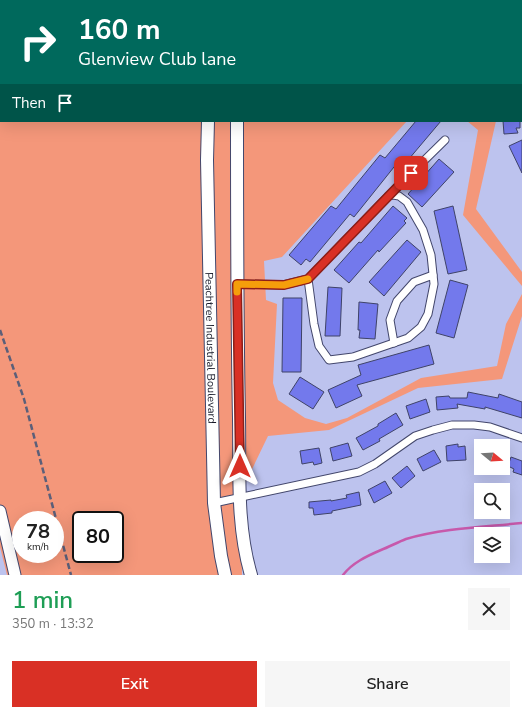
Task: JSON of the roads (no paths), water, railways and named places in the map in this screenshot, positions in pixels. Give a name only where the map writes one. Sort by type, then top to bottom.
[{"type":"highway","name":"Peachtree Industrial Boulevard","points":[[208,122],[207,168],[214,502],[225,575]]},
{"type":"highway","points":[[237,122],[237,284],[240,451],[239,496],[247,563],[251,575]]},
{"type":"main road","points":[[0,511],[15,575]]},
{"type":"street","points":[[237,284],[284,285],[308,279],[388,196],[445,140]]},
{"type":"street","points":[[308,279],[314,324],[319,346],[329,360],[353,357],[408,338],[421,327],[428,314],[434,284],[431,255],[424,230],[407,202],[399,196],[388,196]]},
{"type":"street","points":[[394,343],[390,320],[397,301],[414,282],[433,275]]},
{"type":"street","points":[[214,502],[359,472],[375,464],[415,436],[452,425],[490,427],[522,438]]},
{"type":"waterway","points":[[343,575],[360,560],[406,539],[449,530],[522,523]]},
{"type":"railway","points":[[0,330],[24,399],[71,575]]}]
